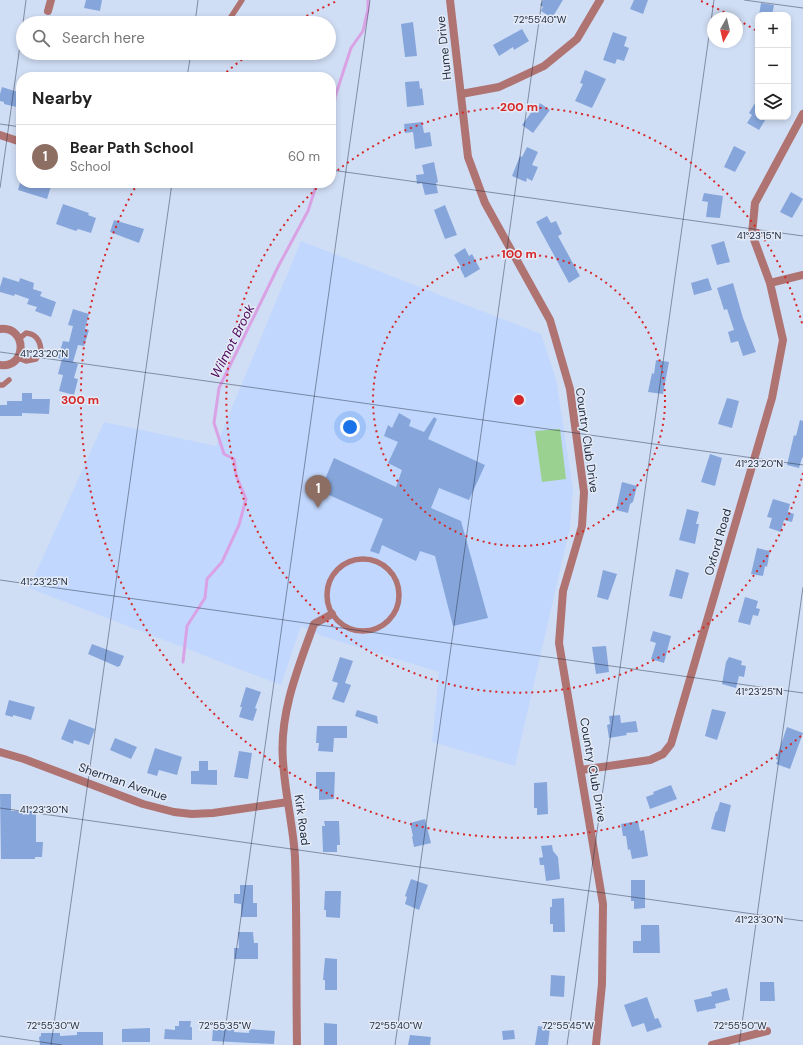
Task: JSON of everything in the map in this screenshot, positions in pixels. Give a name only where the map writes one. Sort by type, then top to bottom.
[{"type":"street","points":[[48,11],[51,0]]},
{"type":"street","name":"Hume Drive","points":[[450,0],[461,94]]},
{"type":"street","points":[[461,94],[499,87],[544,66],[577,39],[600,0]]},
{"type":"street","name":"Country Club Drive","points":[[461,94],[468,157],[485,203],[550,320],[570,390],[584,492],[582,526],[563,591],[559,643],[603,904],[602,984],[596,1045]]},
{"type":"street","name":"Oxford Road","points":[[581,770],[650,760],[663,754],[672,744],[772,398],[782,340],[770,283],[752,234],[755,203],[803,114]]},
{"type":"street","points":[[0,135],[16,140]]},
{"type":"street","points":[[770,283],[803,275]]},
{"type":"street","points":[[0,329],[10,330],[15,334],[19,338],[21,348],[18,358],[9,364],[0,365]]},
{"type":"street","name":"Kirk Road","points":[[297,1045],[295,862],[282,760],[282,744],[289,699],[314,624],[332,614]]},
{"type":"street","name":"Sherman Avenue","points":[[0,752],[38,764],[143,804],[174,812],[192,814],[213,813],[288,802]]},
{"type":"street","points":[[712,1045],[767,1031]]},
{"type":"lane","points":[[232,16],[242,0]]},
{"type":"lane","points":[[18,358],[26,361],[36,359],[41,350],[38,338],[32,334],[26,333],[19,338]]},
{"type":"lane","points":[[0,385],[3,385],[9,380]]},
{"type":"lane","points":[[355,560],[372,560],[387,568],[394,576],[399,588],[399,601],[395,613],[387,623],[377,629],[364,632],[352,630],[340,624],[332,614],[328,604],[327,592],[330,581],[344,564],[355,560]]},
{"type":"shaded area","points":[[301,241],[541,334],[556,379],[573,489],[570,527],[515,766],[432,742],[439,672],[322,636],[301,626],[281,685],[29,588],[104,422],[216,446]]},
{"type":"green space","points":[[560,429],[566,479],[542,482],[535,431]]},
{"type":"building","points":[[86,0],[102,0],[100,11],[84,8]]},
{"type":"building","points":[[543,0],[563,0],[552,18],[541,11],[543,7],[540,5]]},
{"type":"building","points":[[634,0],[648,0],[643,14],[630,9]]},
{"type":"building","points":[[761,3],[774,5],[773,12],[760,12]]},
{"type":"building","points":[[413,22],[417,56],[405,57],[401,24]]},
{"type":"building","points":[[522,29],[529,41],[514,50],[513,47],[499,56],[493,45]]},
{"type":"building","points":[[613,32],[627,37],[624,46],[629,48],[624,61],[617,59],[615,64],[603,60]]},
{"type":"building","points":[[585,70],[606,79],[592,108],[575,101],[583,84],[580,83]]},
{"type":"building","points":[[419,81],[420,89],[422,88],[424,105],[407,107],[405,82]]},
{"type":"building","points":[[2,87],[16,91],[16,107],[4,104],[4,102],[0,101]]},
{"type":"building","points":[[540,103],[550,110],[533,133],[522,125]]},
{"type":"building","points":[[755,103],[755,120],[765,120],[759,130],[747,123],[752,115],[749,113]]},
{"type":"building","points":[[422,122],[424,133],[430,132],[432,146],[415,149],[413,132],[405,133],[404,124]]},
{"type":"building","points":[[734,146],[746,152],[735,172],[724,167]]},
{"type":"building","points":[[527,147],[538,152],[532,165],[538,167],[532,181],[527,178],[526,182],[512,176],[520,156],[522,157]]},
{"type":"building","points":[[434,162],[438,182],[436,183],[438,193],[425,195],[422,183],[417,184],[416,175],[424,174],[422,165]]},
{"type":"building","points":[[19,188],[50,188],[47,199],[18,190]]},
{"type":"building","points":[[791,192],[803,199],[792,218],[780,212]]},
{"type":"building","points":[[704,193],[723,196],[720,218],[706,217],[708,202],[702,201]]},
{"type":"building","points":[[63,204],[89,213],[88,215],[96,218],[91,233],[78,229],[76,231],[56,224]]},
{"type":"building","points":[[445,205],[457,235],[445,239],[434,210]]},
{"type":"building","points":[[547,216],[551,223],[556,221],[562,234],[558,236],[580,276],[569,283],[536,222]]},
{"type":"building","points":[[114,220],[144,229],[139,243],[110,232]]},
{"type":"building","points":[[724,241],[730,262],[717,265],[711,245]]},
{"type":"building","points":[[465,248],[469,256],[472,254],[480,269],[465,278],[454,255]]},
{"type":"building","points":[[3,277],[19,282],[20,278],[34,283],[33,289],[42,292],[40,296],[56,302],[51,317],[35,311],[37,307],[27,304],[29,299],[15,294],[14,296],[0,292]]},
{"type":"building","points":[[708,278],[712,290],[694,295],[691,283]]},
{"type":"building","points":[[733,283],[743,318],[756,352],[743,356],[738,341],[731,343],[728,332],[734,330],[727,309],[724,310],[717,288]]},
{"type":"building","points":[[73,309],[89,314],[85,329],[89,330],[84,346],[78,345],[73,362],[78,364],[74,378],[78,379],[74,395],[59,391],[63,375],[58,374],[62,359],[58,358],[63,341],[69,342],[73,326],[68,325]]},
{"type":"building","points":[[656,360],[669,362],[663,394],[648,392],[652,373],[654,374]]},
{"type":"building","points":[[22,393],[32,393],[32,399],[50,399],[49,414],[22,413],[22,416],[0,416],[0,405],[7,405],[7,401],[22,401]]},
{"type":"building","points":[[727,398],[739,401],[732,428],[718,424]]},
{"type":"building","points":[[399,413],[411,420],[409,426],[424,432],[434,417],[437,419],[428,439],[485,465],[469,500],[439,488],[431,508],[461,521],[488,618],[453,626],[435,556],[420,551],[416,561],[382,545],[379,554],[370,551],[383,519],[320,491],[334,458],[396,487],[402,470],[388,463],[398,442],[384,436],[388,425],[392,428]]},
{"type":"building","points":[[800,420],[803,421],[803,457],[799,468],[787,465],[794,435],[796,436]]},
{"type":"building","points":[[710,454],[722,458],[715,486],[701,482]]},
{"type":"building","points":[[622,482],[637,486],[633,502],[630,504],[628,513],[616,510]]},
{"type":"building","points":[[773,499],[790,504],[788,512],[794,514],[792,522],[784,520],[781,532],[769,528],[772,518],[767,517]]},
{"type":"building","points":[[687,509],[699,512],[696,524],[699,524],[695,544],[679,540]]},
{"type":"building","points":[[757,548],[770,551],[767,567],[765,566],[763,576],[751,574]]},
{"type":"building","points":[[676,569],[689,573],[682,599],[669,596]]},
{"type":"building","points":[[603,570],[617,574],[608,600],[597,597]]},
{"type":"building","points":[[745,597],[758,601],[756,608],[760,609],[758,616],[753,615],[750,625],[738,622]]},
{"type":"building","points":[[653,631],[671,636],[664,663],[651,659],[656,643],[650,641]]},
{"type":"building","points":[[92,644],[124,656],[120,666],[118,667],[88,654]]},
{"type":"building","points":[[606,646],[609,672],[596,674],[592,647]]},
{"type":"building","points":[[340,657],[353,661],[345,683],[351,685],[344,703],[332,699],[338,683],[332,681]]},
{"type":"building","points":[[729,657],[742,661],[741,665],[746,666],[744,677],[739,676],[736,688],[722,684],[726,662]]},
{"type":"building","points":[[246,687],[261,692],[255,708],[257,709],[253,721],[239,717],[242,707],[240,707]]},
{"type":"building","points":[[9,700],[35,707],[31,720],[13,715],[13,717],[5,715]]},
{"type":"building","points":[[712,709],[726,712],[717,740],[705,736]]},
{"type":"building","points":[[357,710],[377,716],[378,724],[355,716]]},
{"type":"building","points":[[620,715],[621,723],[636,721],[638,732],[626,733],[627,735],[609,738],[607,725],[610,724],[609,716]]},
{"type":"building","points":[[69,719],[95,729],[89,745],[74,740],[73,744],[61,739]]},
{"type":"building","points":[[317,726],[347,726],[347,738],[334,738],[333,752],[318,751],[319,743],[316,743]]},
{"type":"building","points":[[787,727],[803,733],[790,769],[776,764],[778,760],[776,759]]},
{"type":"building","points":[[115,738],[137,747],[131,759],[110,750]]},
{"type":"building","points":[[155,748],[182,757],[177,775],[159,770],[157,776],[147,773]]},
{"type":"building","points":[[239,751],[252,753],[248,779],[234,777]]},
{"type":"building","points":[[199,761],[208,761],[208,770],[217,770],[217,785],[191,784],[191,771],[199,771]]},
{"type":"building","points":[[316,772],[335,772],[334,799],[319,800],[319,789],[316,789]]},
{"type":"building","points":[[547,782],[548,814],[537,815],[537,808],[534,808],[534,783]]},
{"type":"building","points":[[671,785],[677,799],[650,809],[646,797],[654,794],[653,792]]},
{"type":"building","points":[[0,794],[11,794],[11,811],[36,811],[36,842],[43,842],[42,857],[35,857],[35,859],[1,859]]},
{"type":"building","points":[[720,802],[731,805],[725,832],[711,829]]},
{"type":"building","points":[[425,819],[431,843],[414,847],[410,823]]},
{"type":"building","points":[[324,821],[339,821],[340,845],[337,845],[337,852],[323,852],[322,826],[325,826]]},
{"type":"building","points":[[638,821],[640,831],[644,830],[648,856],[632,859],[630,849],[628,850],[626,836],[623,836],[621,824]]},
{"type":"building","points":[[552,845],[553,851],[558,857],[560,879],[546,881],[544,865],[540,865],[539,858],[543,857],[541,846]]},
{"type":"building","points":[[411,879],[428,885],[419,910],[405,904],[407,897],[405,896]]},
{"type":"building","points":[[631,880],[645,880],[645,908],[634,909],[634,901],[631,901]]},
{"type":"building","points":[[240,885],[253,885],[253,903],[257,903],[257,917],[241,917],[241,904],[234,903],[234,894],[240,894]]},
{"type":"building","points":[[325,891],[341,891],[340,918],[326,917],[326,910],[324,910]]},
{"type":"building","points":[[564,898],[565,932],[553,932],[553,924],[550,924],[550,907],[552,907],[552,899]]},
{"type":"building","points":[[641,925],[659,925],[660,953],[633,953],[633,941],[641,941]]},
{"type":"building","points":[[238,932],[253,932],[254,943],[258,943],[258,959],[234,959],[234,948],[239,948]]},
{"type":"building","points":[[325,958],[337,959],[337,990],[325,990],[325,980],[323,980]]},
{"type":"building","points":[[551,975],[565,976],[564,997],[550,996]]},
{"type":"building","points":[[760,982],[774,982],[775,1001],[760,1001]]},
{"type":"building","points":[[727,988],[730,1000],[715,1004],[716,1008],[697,1012],[694,1000],[712,996],[711,992]]},
{"type":"building","points":[[647,997],[655,1019],[658,1018],[662,1027],[647,1032],[644,1023],[632,1027],[624,1005]]},
{"type":"building","points":[[179,1021],[191,1021],[190,1027],[192,1027],[192,1040],[164,1039],[165,1029],[175,1030],[175,1026],[179,1026]]},
{"type":"building","points":[[222,1023],[235,1024],[234,1032],[249,1033],[249,1029],[275,1031],[274,1044],[212,1041],[213,1028],[216,1028],[216,1025],[222,1025]]},
{"type":"building","points":[[324,1023],[337,1024],[337,1045],[324,1045]]},
{"type":"building","points":[[538,1026],[550,1028],[548,1045],[535,1045]]},
{"type":"building","points":[[150,1028],[150,1042],[122,1042],[122,1029]]},
{"type":"building","points":[[514,1030],[515,1039],[503,1040],[502,1031]]},
{"type":"building","points":[[77,1032],[103,1032],[103,1045],[40,1045],[39,1037],[41,1036],[41,1033],[60,1033],[60,1036],[77,1035]]},
{"type":"building","points":[[410,1035],[431,1037],[430,1045],[408,1045]]},
{"type":"waterway","name":"Wilmot Brook","points":[[336,94],[351,48],[363,31],[368,9],[368,0]]},
{"type":"waterway","name":"Wilmot Brook","points":[[183,662],[187,626],[205,598],[207,579],[222,562],[239,525],[246,499],[236,475],[234,459],[224,454],[214,423],[219,388],[279,265],[308,211],[315,188]]},
{"type":"place","name":"Bear Path School","points":[[318,508]]}]
